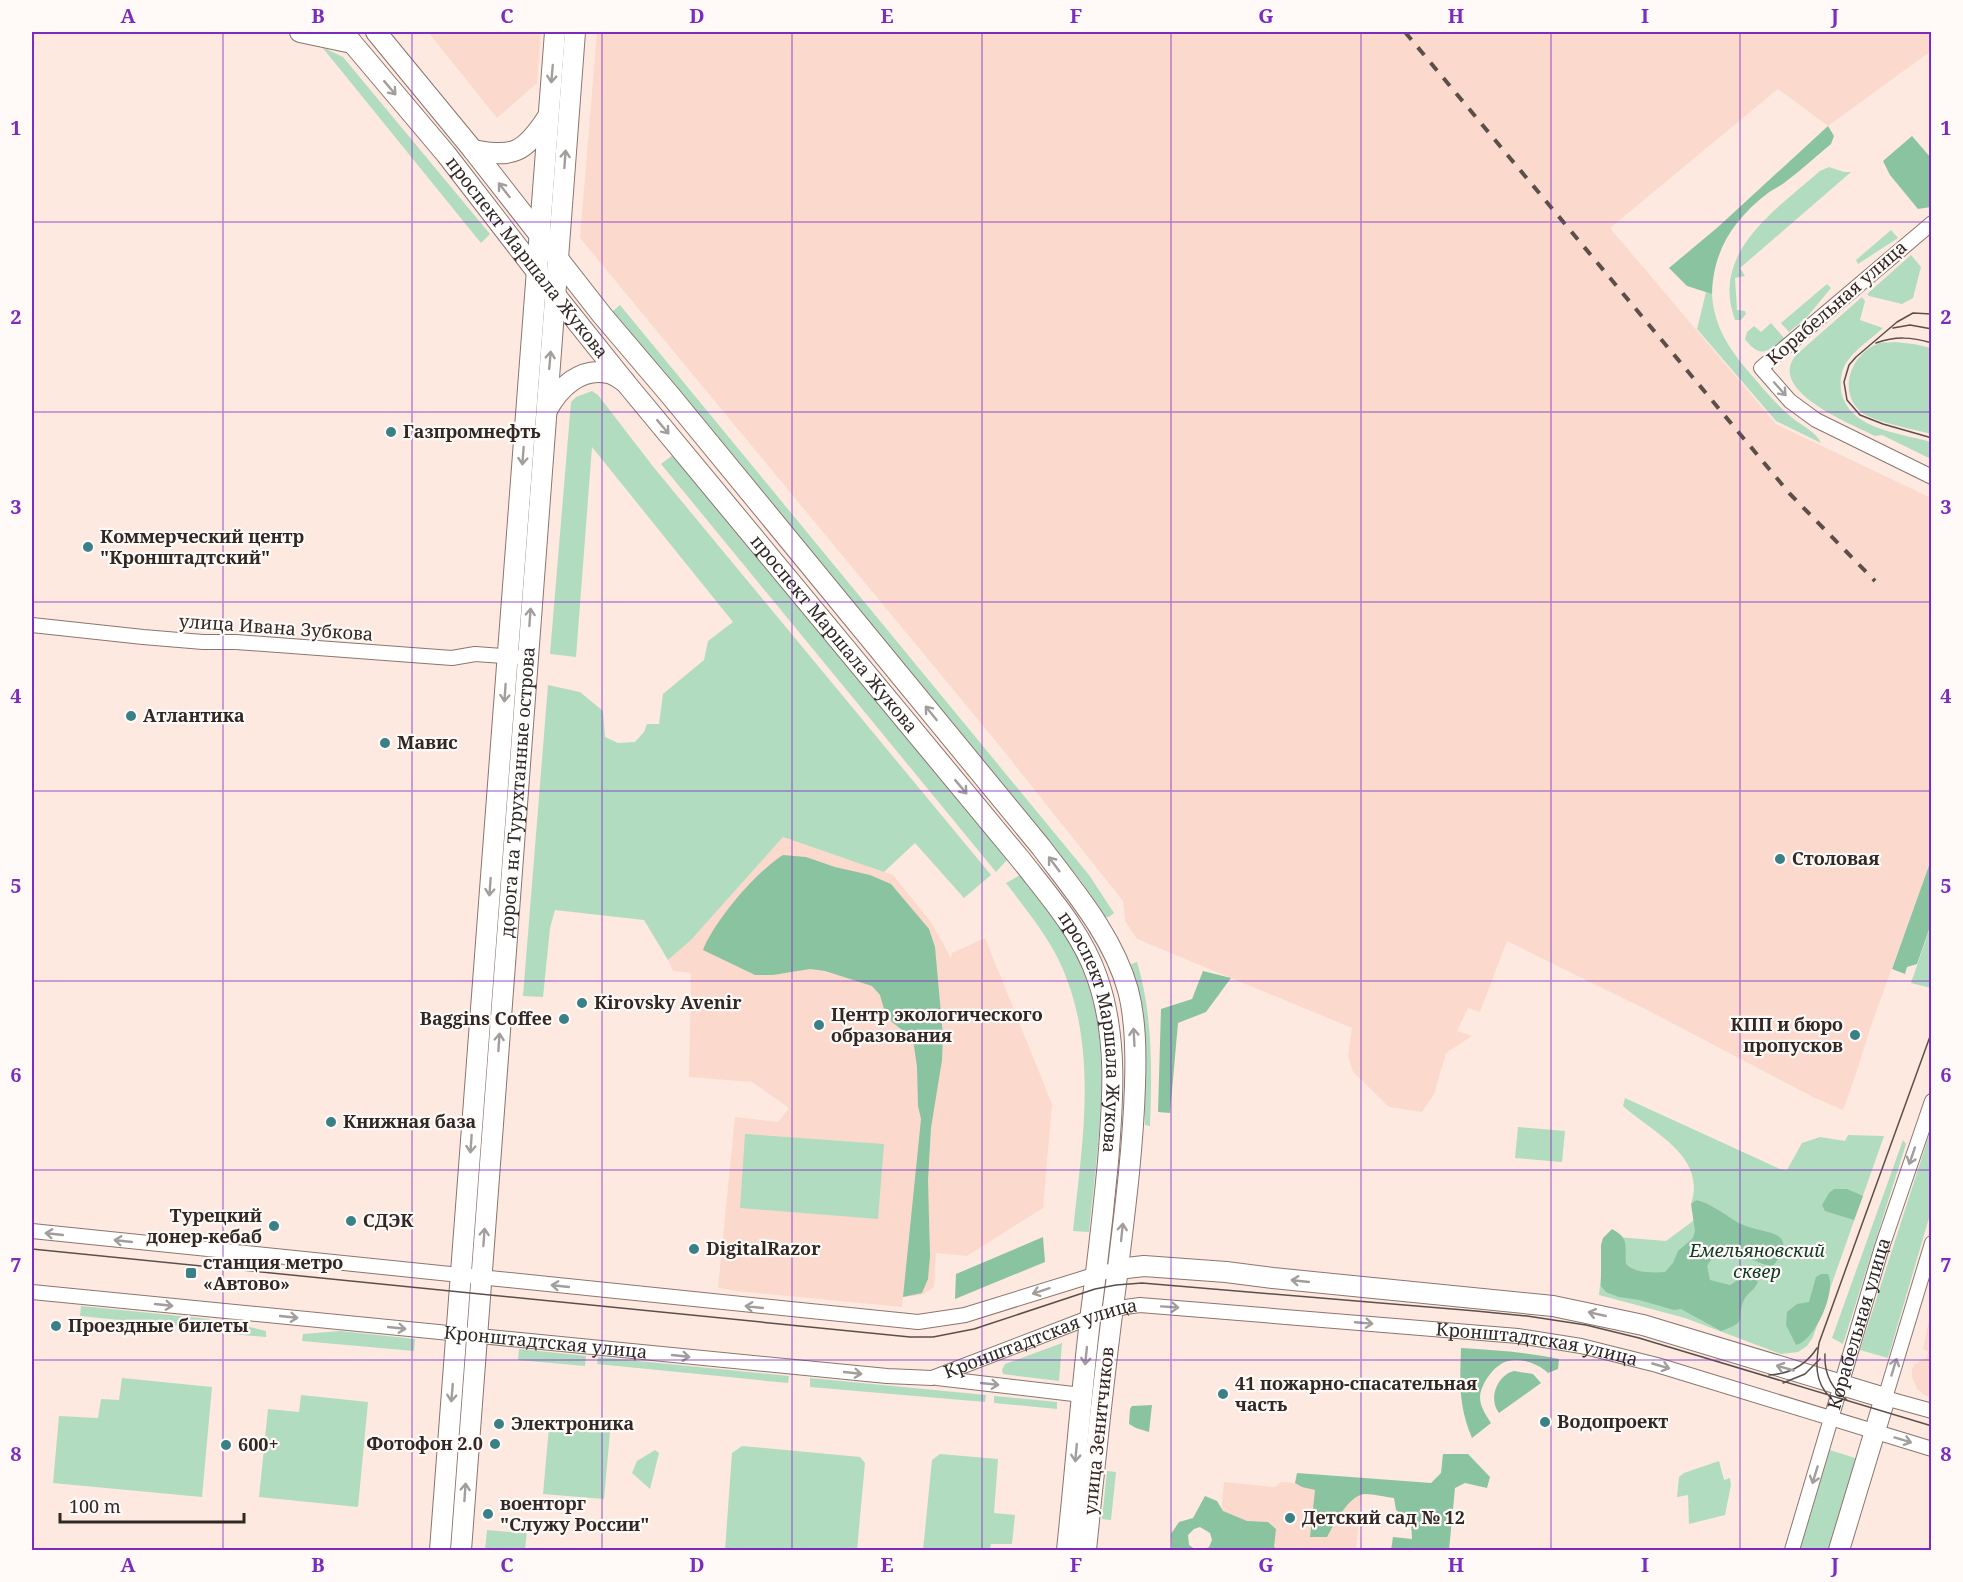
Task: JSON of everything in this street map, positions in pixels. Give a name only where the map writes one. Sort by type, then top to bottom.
[{"type":"street","points":[[300,32],[348,37]]},
{"type":"street","name":"проспект Маршала Жукова","points":[[376,32],[473,150],[558,259],[1041,847],[1077,894],[1113,950],[1128,991],[1133,1021],[1135,1063],[1131,1152],[1112,1311]]},
{"type":"street","name":"дорога на Турухтанные острова","points":[[461,1276],[555,32]]},
{"type":"street","name":"дорога на Турухтанные острова","points":[[461,1551],[575,32]]},
{"type":"street","name":"проспект Маршала Жукова","points":[[348,37],[446,154],[625,382],[1021,860],[1082,944],[1097,977],[1104,1004],[1110,1033],[1112,1067],[1109,1141],[1091,1317]]},
{"type":"street","points":[[473,150],[506,154],[520,148],[533,138],[548,116]]},
{"type":"street","name":"Корабельная улица","points":[[1932,223],[1761,368],[1790,401],[1816,420],[1932,477]]},
{"type":"street","points":[[545,412],[555,394],[580,376],[609,373],[625,382]]},
{"type":"street","name":"улица Ивана Зубкова","points":[[32,629],[452,658],[475,654],[528,658]]},
{"type":"street","name":"Корабельная улица","points":[[1792,1551],[1882,1247],[1932,1101]]},
{"type":"street","name":"Кронштадтская улица","points":[[32,1231],[918,1322],[965,1315],[1118,1269],[1144,1266],[1226,1272],[1553,1306],[1643,1325],[1932,1412]]},
{"type":"street","points":[[1839,1551],[1932,1243]]},
{"type":"street","points":[[440,1551],[461,1276]]},
{"type":"street","name":"Кронштадтская улица","points":[[32,1292],[456,1335],[887,1376],[932,1378],[1091,1317],[1140,1305],[1305,1317],[1550,1340],[1598,1349],[1932,1449]]},
{"type":"street","name":"улица Зенитчиков","points":[[1086,1551],[1112,1311]]},
{"type":"street","name":"улица Зенитчиков","points":[[1067,1551],[1091,1317]]},
{"type":"street","points":[[932,1378],[1082,1395]]},
{"type":"shaded area","points":[[428,32],[541,32],[537,83],[497,118]]},
{"type":"shaded area","points":[[597,32],[1931,32],[1931,51],[1828,126],[1778,89],[1610,228],[1776,424],[1931,498],[1931,860],[1843,1110],[1813,1097],[1649,1011],[1507,941],[1480,1012],[1468,1008],[1457,1031],[1472,1036],[1446,1053],[1434,1094],[1422,1112],[1389,1107],[1353,1072],[1348,1056],[1352,1028],[1137,939],[1125,921],[1123,901],[999,745],[580,238]]},
{"type":"shaded area","name":"Центр экологического образования","points":[[783,837],[893,875],[931,922],[951,958],[952,953],[985,938],[1052,1104],[1043,1208],[967,1256],[936,1253],[934,1287],[922,1295],[903,1297],[902,1307],[718,1288],[735,1117],[778,1122],[789,1108],[752,1082],[689,1077],[691,973],[673,971],[668,960],[691,940]]},
{"type":"shaded area","points":[[1931,1310],[1931,1397],[1917,1389],[1912,1377],[1912,1369],[1915,1364],[1927,1357],[1928,1352],[1923,1349]]},
{"type":"shaded area","name":"Детский сад № 12","points":[[1224,1482],[1275,1487],[1281,1482],[1362,1488],[1356,1550],[1221,1550],[1218,1547]]},
{"type":"green space","points":[[322,47],[343,57],[490,234],[481,243]]},
{"type":"green space","points":[[1828,126],[1834,136],[1831,144],[1756,203],[1736,225],[1716,263],[1712,294],[1687,286],[1669,268],[1718,227]]},
{"type":"green space","points":[[1912,136],[1931,158],[1931,207],[1918,209],[1890,175],[1883,161]]},
{"type":"green space","points":[[1829,167],[1851,172],[1740,268],[1745,276],[1735,278],[1737,310],[1745,311],[1746,314],[1741,320],[1735,320],[1730,296],[1732,274],[1739,253],[1767,217],[1820,171]]},
{"type":"green space","points":[[1891,230],[1898,238],[1858,264],[1856,260]]},
{"type":"green space","points":[[1911,255],[1921,267],[1913,298],[1902,304],[1867,294]]},
{"type":"green space","points":[[1827,284],[1831,288],[1807,317],[1789,332],[1781,323]]},
{"type":"green space","points":[[1706,292],[1712,294],[1713,307],[1720,329],[1739,360],[1776,403],[1811,431],[1821,443],[1776,421],[1697,329]]},
{"type":"green space","points":[[1862,297],[1865,301],[1860,320],[1883,328],[1863,344],[1844,366],[1841,390],[1845,403],[1853,413],[1877,427],[1931,442],[1931,459],[1882,435],[1875,436],[1832,415],[1801,393],[1792,381],[1790,368],[1796,355]]},
{"type":"green space","points":[[620,305],[1089,875],[1114,913],[1105,917],[1081,881],[612,312]]},
{"type":"green space","points":[[1771,323],[1784,338],[1769,350],[1755,349],[1745,339],[1747,332],[1754,326],[1761,332]]},
{"type":"green space","points":[[1894,342],[1931,348],[1931,434],[1866,415],[1853,402],[1849,393],[1851,372],[1862,354],[1880,343]]},
{"type":"green space","points":[[592,391],[598,395],[655,469],[991,875],[964,898],[915,843],[884,872],[783,837],[691,940],[668,960],[644,920],[555,910],[550,928],[543,997],[523,996],[548,685],[580,692],[603,711],[605,737],[618,743],[635,742],[644,732],[647,724],[659,724],[663,694],[704,660],[708,641],[733,622],[592,447],[576,657],[550,654],[571,402],[576,397]]},
{"type":"green space","points":[[673,455],[1008,859],[996,872],[661,464]]},
{"type":"green space","points":[[783,855],[806,857],[870,875],[891,884],[929,929],[935,947],[943,1036],[942,1060],[931,1128],[928,1180],[930,1256],[928,1279],[922,1293],[903,1297],[921,1119],[914,1046],[908,1035],[892,1022],[884,1009],[880,995],[872,986],[825,971],[810,969],[773,975],[755,975],[703,950],[726,911],[761,873]]},
{"type":"green space","points":[[1931,860],[1931,924],[1917,964],[1907,967],[1905,974],[1892,969]]},
{"type":"green space","points":[[1020,875],[1068,939],[1086,979],[1095,1009],[1099,1036],[1101,1092],[1098,1149],[1089,1232],[1073,1231],[1085,1100],[1081,1035],[1075,1003],[1059,960],[1038,926],[1006,883]]},
{"type":"green space","points":[[1931,925],[1932,988],[1911,983]]},
{"type":"green space","points":[[1137,962],[1149,1023],[1150,1126],[1145,1125],[1141,1024],[1131,964]]},
{"type":"green space","points":[[1203,971],[1231,978],[1206,1012],[1178,1023],[1170,1113],[1158,1112],[1161,1009],[1192,999]]},
{"type":"green space","name":"Емельяновский сквер","points":[[1625,1098],[1780,1169],[1787,1170],[1802,1143],[1820,1137],[1845,1141],[1848,1135],[1884,1136],[1813,1337],[1807,1346],[1798,1352],[1781,1354],[1685,1318],[1599,1295],[1605,1236],[1666,1241],[1693,1221],[1698,1201],[1691,1204],[1694,1187],[1691,1172],[1684,1159],[1662,1136],[1623,1106]]},
{"type":"green space","points":[[1518,1127],[1565,1131],[1562,1162],[1515,1158]]},
{"type":"green space","points":[[1931,1129],[1931,1211],[1888,1358],[1860,1350]]},
{"type":"green space","points":[[745,1134],[884,1144],[878,1219],[740,1208]]},
{"type":"green space","points":[[1903,1140],[1906,1144],[1843,1344],[1832,1338]]},
{"type":"green space","points":[[1834,1189],[1847,1189],[1863,1196],[1854,1220],[1825,1211],[1822,1205]]},
{"type":"green space","points":[[1696,1200],[1712,1206],[1746,1226],[1774,1234],[1781,1238],[1783,1244],[1781,1253],[1773,1266],[1730,1250],[1715,1256],[1707,1266],[1710,1280],[1730,1285],[1747,1275],[1759,1276],[1757,1285],[1744,1300],[1739,1322],[1721,1331],[1681,1309],[1674,1310],[1619,1297],[1606,1292],[1601,1286],[1601,1245],[1603,1238],[1612,1229],[1624,1240],[1626,1264],[1629,1267],[1644,1272],[1665,1272],[1673,1263],[1678,1251],[1693,1238],[1695,1231],[1691,1204]]},
{"type":"green space","points":[[1043,1237],[1045,1262],[955,1299],[956,1274]]},
{"type":"green space","points":[[1828,1274],[1830,1282],[1827,1303],[1810,1335],[1796,1345],[1786,1325],[1787,1312],[1797,1304],[1809,1302],[1816,1277]]},
{"type":"green space","points":[[81,1306],[210,1319],[209,1329],[80,1316]]},
{"type":"green space","points":[[221,1320],[266,1331],[266,1337],[220,1333]]},
{"type":"green space","points":[[340,1331],[415,1339],[414,1351],[302,1341],[303,1334]]},
{"type":"green space","points":[[1062,1343],[1059,1381],[1003,1374],[1005,1364]]},
{"type":"green space","points":[[1461,1348],[1522,1353],[1559,1359],[1558,1369],[1548,1373],[1540,1367],[1519,1360],[1508,1361],[1498,1366],[1486,1380],[1480,1397],[1482,1408],[1491,1423],[1472,1438],[1462,1404]]},
{"type":"green space","points":[[519,1349],[586,1356],[585,1366],[518,1360]]},
{"type":"green space","points":[[598,1357],[789,1376],[788,1383],[597,1364]]},
{"type":"green space","points":[[1514,1371],[1533,1374],[1541,1383],[1499,1413],[1494,1401],[1496,1388],[1503,1377]]},
{"type":"green space","points":[[122,1378],[212,1387],[202,1497],[53,1483],[59,1416],[98,1418],[101,1399],[119,1400]]},
{"type":"green space","points":[[810,1378],[986,1395],[985,1402],[810,1387]]},
{"type":"green space","points":[[301,1395],[368,1402],[358,1507],[259,1497],[268,1409],[299,1412]]},
{"type":"green space","points":[[994,1396],[1057,1402],[1057,1409],[994,1403]]},
{"type":"green space","points":[[1152,1405],[1149,1432],[1129,1424],[1132,1406]]},
{"type":"green space","points":[[549,1427],[610,1432],[604,1499],[543,1494]]},
{"type":"green space","points":[[742,1446],[860,1457],[865,1463],[857,1550],[725,1550],[732,1453]]},
{"type":"green space","points":[[655,1450],[659,1453],[650,1489],[632,1473],[637,1461]]},
{"type":"green space","points":[[1830,1450],[1858,1459],[1830,1550],[1800,1550]]},
{"type":"green space","points":[[940,1454],[998,1459],[994,1513],[1015,1515],[1012,1544],[991,1544],[990,1550],[923,1550],[932,1460]]},
{"type":"green space","points":[[1443,1454],[1468,1454],[1490,1477],[1487,1488],[1465,1483],[1455,1488],[1449,1550],[1391,1550],[1393,1537],[1412,1539],[1411,1521],[1396,1510],[1394,1498],[1368,1494],[1353,1499],[1327,1537],[1310,1537],[1315,1490],[1295,1483],[1297,1473],[1431,1483],[1441,1473]]},
{"type":"green space","points":[[1719,1461],[1724,1480],[1730,1478],[1731,1485],[1725,1515],[1689,1524],[1688,1495],[1677,1497],[1679,1477],[1684,1473]]},
{"type":"green space","points":[[1107,1471],[1116,1472],[1111,1520],[1102,1519]]},
{"type":"green space","points":[[1205,1496],[1217,1501],[1223,1511],[1247,1521],[1268,1522],[1276,1529],[1274,1547],[1279,1550],[1203,1550],[1209,1547],[1212,1540],[1210,1533],[1200,1527],[1188,1535],[1189,1545],[1196,1550],[1172,1550],[1171,1534],[1179,1522],[1193,1518]]},
{"type":"green space","points":[[487,1530],[522,1533],[527,1530],[525,1550],[485,1550]]},
{"type":"tram line","points":[[1932,314],[1913,313],[1897,322],[1856,357],[1849,365],[1844,382],[1847,400],[1860,415],[1932,438]]},
{"type":"tram line","points":[[1893,328],[1910,325],[1932,329]]},
{"type":"tram line","points":[[1876,343],[1904,338],[1932,343]]},
{"type":"tram line","points":[[1830,1397],[1821,1385],[1817,1372],[1819,1343],[1932,1031]]},
{"type":"tram line","points":[[32,1249],[910,1337],[933,1337],[974,1329],[1095,1289],[1142,1283],[1476,1311],[1586,1325],[1639,1338],[1932,1426]]},
{"type":"tram line","points":[[1769,1375],[1796,1368],[1817,1348]]},
{"type":"tram line","points":[[1825,1354],[1830,1380],[1847,1400]]},
{"type":"tram line","points":[[1783,1383],[1805,1374],[1820,1359]]},
{"type":"railway","points":[[1405,32],[1790,494],[1875,581]]},
{"type":"place","name":"Газпромнефть","points":[[391,432]]},
{"type":"place","name":"Коммерческий центр \"Кронштадтский\"","points":[[88,547]]},
{"type":"place","name":"Атлантика","points":[[131,716]]},
{"type":"place","name":"Мавис","points":[[385,743]]},
{"type":"place","name":"Столовая","points":[[1780,859]]},
{"type":"place","name":"Kirovsky Avenir","points":[[582,1003]]},
{"type":"place","name":"Baggins Coffee","points":[[564,1019]]},
{"type":"place","name":"Центр экологического образования","points":[[819,1025]]},
{"type":"place","name":"КПП и бюро пропусков","points":[[1855,1035]]},
{"type":"place","name":"Книжная база","points":[[331,1122]]},
{"type":"place","name":"СДЭК","points":[[351,1221]]},
{"type":"place","name":"Турецкий донер-кебаб","points":[[274,1226]]},
{"type":"place","name":"DigitalRazor","points":[[694,1249]]},
{"type":"place","name":"станция метро «Автово»","points":[[191,1273]]},
{"type":"place","name":"Проездные билеты","points":[[56,1326]]},
{"type":"place","name":"41 пожарно-спасательная часть","points":[[1223,1394]]},
{"type":"place","name":"Водопроект","points":[[1545,1422]]},
{"type":"place","name":"Электроника","points":[[499,1424]]},
{"type":"place","name":"Фотофон 2.0","points":[[495,1444]]},
{"type":"place","name":"600+","points":[[226,1445]]},
{"type":"place","name":"военторг \"Служу России\"","points":[[488,1514]]},
{"type":"place","name":"Детский сад № 12","points":[[1290,1518]]}]
